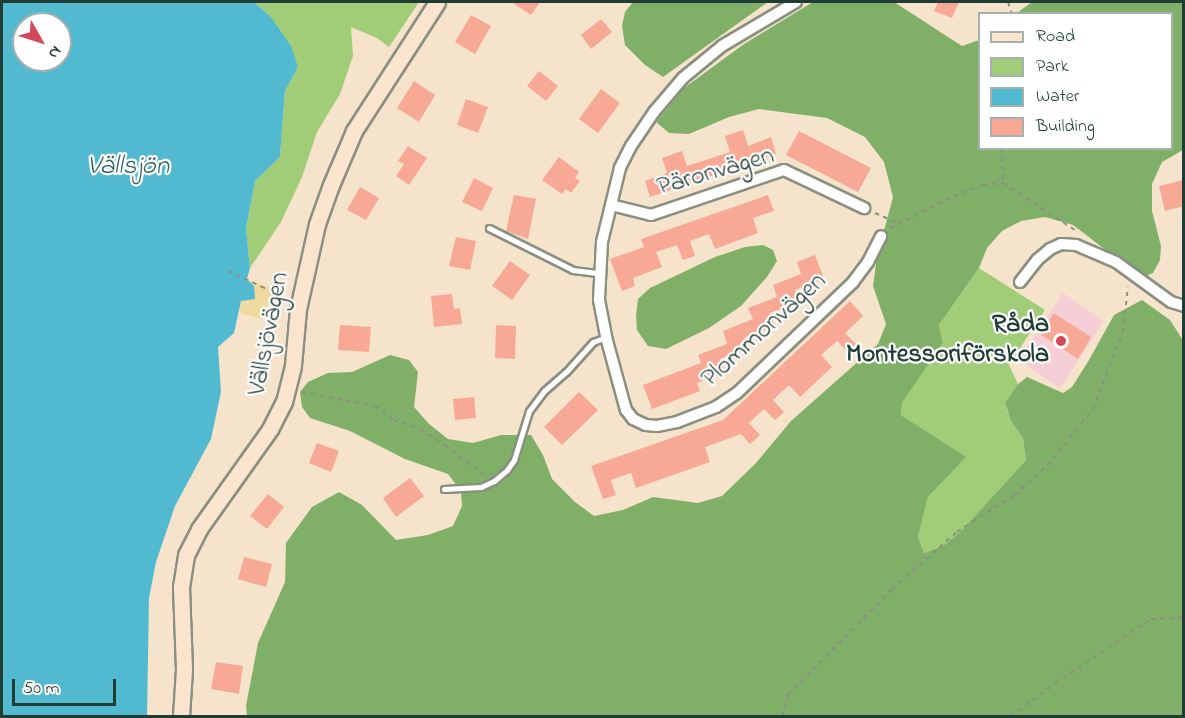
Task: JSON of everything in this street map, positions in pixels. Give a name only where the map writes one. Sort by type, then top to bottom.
[{"type":"street","name":"Vällsjövägen","points":[[181,717],[184,669],[181,587],[186,555],[199,529],[270,429],[287,389],[293,365],[298,309],[316,224],[331,185],[358,124],[437,2]]},
{"type":"street","name":"Plommonvägen","points":[[796,2],[722,46],[683,78],[654,112],[631,146],[620,168],[602,242],[599,300],[606,337],[626,410],[633,419],[646,425],[657,426],[677,422],[716,406],[737,393],[853,282],[868,262],[881,236]]},
{"type":"street","name":"Päronvägen","points":[[610,205],[651,215],[784,170],[864,208]]},
{"type":"street","points":[[1020,282],[1050,249],[1061,244],[1076,245],[1116,262],[1171,302],[1184,306]]},
{"type":"lane","points":[[489,228],[573,270],[599,273]]},
{"type":"lane","points":[[444,489],[481,487],[494,482],[514,460],[529,411],[544,391],[566,372],[593,342],[606,337]]},
{"type":"path","points":[[1002,150],[1003,183]]},
{"type":"path","points":[[881,236],[897,223],[954,196],[983,185],[1007,183],[1084,236]]},
{"type":"path","points":[[864,208],[897,223]]},
{"type":"path","points":[[228,271],[269,290]]},
{"type":"path","points":[[782,717],[788,695],[892,589],[957,532],[1014,495],[1047,466],[1093,410],[1123,332],[1128,305],[1127,283]]},
{"type":"path","points":[[287,389],[375,406],[394,420],[420,429],[494,482]]},
{"type":"path","points":[[1011,717],[1063,678],[1151,620],[1184,618]]},
{"type":"shaded area","name":"Råda Montessoriförskola","points":[[1063,293],[1104,321],[1060,388],[1019,360]]},
{"type":"green space","points":[[254,2],[419,2],[389,47],[377,38],[351,27],[353,56],[340,94],[317,132],[302,177],[281,222],[250,268],[246,229],[255,181],[280,157],[285,91],[298,67],[270,16]]},
{"type":"green space","points":[[633,2],[768,2],[663,77],[645,65],[625,45],[622,26],[625,12]]},
{"type":"green space","points":[[813,2],[894,2],[962,46],[978,40],[978,150],[1173,150],[1173,12],[1018,12],[1032,2],[1183,2],[1183,150],[1162,162],[1152,184],[1152,211],[1161,246],[1160,260],[1153,273],[1146,276],[1132,270],[1073,225],[1045,217],[1021,221],[1002,231],[987,248],[979,268],[939,325],[943,343],[902,403],[901,415],[966,457],[928,497],[918,537],[924,553],[943,546],[960,532],[1026,460],[1023,438],[1011,421],[1005,403],[1018,384],[1027,377],[1063,393],[1072,387],[1114,315],[1142,300],[1170,320],[1184,342],[1183,716],[247,716],[246,706],[258,643],[285,582],[286,543],[312,507],[339,492],[362,505],[396,540],[428,535],[453,526],[462,506],[461,491],[448,474],[405,459],[350,431],[310,418],[302,407],[300,392],[308,382],[328,373],[352,372],[390,355],[409,360],[418,372],[414,407],[429,424],[448,439],[473,443],[501,435],[531,435],[543,455],[552,479],[575,502],[594,516],[623,510],[653,497],[698,503],[722,496],[756,463],[791,421],[878,344],[886,324],[873,286],[877,257],[893,197],[884,162],[865,137],[827,118],[759,109],[729,117],[689,134],[669,133],[656,122],[684,88],[744,44]]},
{"type":"green space","points":[[763,245],[773,250],[777,261],[767,277],[741,306],[709,328],[666,349],[648,346],[637,330],[636,316],[638,299],[650,288],[715,257],[745,247]]},
{"type":"green space","points":[[979,268],[1045,310],[1009,365],[1018,384],[1005,404],[1011,421],[1023,438],[1026,460],[960,532],[943,546],[924,553],[918,537],[928,497],[965,457],[901,415],[902,403],[943,343],[939,325]]},
{"type":"sand","points":[[247,279],[276,290],[261,319],[240,313],[241,301],[254,286]]},
{"type":"water","name":"Vällsjön","points":[[2,2],[254,2],[270,16],[291,46],[298,67],[285,91],[280,157],[255,181],[246,229],[250,268],[247,279],[254,286],[255,299],[241,301],[234,333],[218,347],[221,392],[211,439],[175,506],[156,562],[149,598],[147,716],[2,716]]},
{"type":"building","points":[[511,2],[540,2],[531,15]]},
{"type":"building","points":[[938,2],[959,2],[952,18],[934,11]]},
{"type":"building","points":[[471,15],[491,26],[475,54],[455,42]]},
{"type":"building","points":[[601,19],[612,32],[591,49],[581,35]]},
{"type":"building","points":[[539,71],[558,86],[546,101],[527,86]]},
{"type":"building","points":[[414,81],[435,95],[419,122],[397,108]]},
{"type":"building","points":[[601,89],[620,103],[598,133],[579,119]]},
{"type":"building","points":[[466,99],[488,107],[478,133],[457,125]]},
{"type":"building","points":[[743,130],[748,146],[771,137],[776,154],[650,197],[645,181],[667,173],[662,158],[682,151],[687,166],[730,152],[725,136]]},
{"type":"building","points":[[799,131],[871,168],[858,192],[786,155]]},
{"type":"building","points":[[408,146],[427,158],[409,185],[396,176],[404,164],[398,161]]},
{"type":"building","points":[[559,157],[579,172],[575,178],[580,181],[571,193],[566,189],[562,194],[542,180]]},
{"type":"building","points":[[474,178],[493,188],[482,211],[462,202]]},
{"type":"building","points":[[1184,180],[1184,206],[1165,211],[1159,186]]},
{"type":"building","points":[[360,187],[379,198],[366,220],[347,210]]},
{"type":"building","points":[[514,195],[536,199],[528,239],[506,231]]},
{"type":"building","points":[[768,195],[774,211],[753,218],[758,233],[715,249],[709,234],[690,241],[695,256],[683,260],[677,245],[656,252],[662,267],[633,278],[635,286],[622,291],[610,259],[644,247],[641,239]]},
{"type":"building","points":[[456,237],[476,241],[470,270],[449,266]]},
{"type":"building","points":[[815,255],[824,279],[795,290],[799,302],[770,313],[775,326],[745,337],[749,348],[720,359],[725,372],[697,383],[700,391],[652,409],[643,385],[701,363],[698,355],[727,344],[723,331],[753,319],[748,308],[777,297],[773,285],[801,274],[797,262]]},
{"type":"building","points":[[510,261],[530,275],[512,300],[492,286]]},
{"type":"building","points":[[452,294],[454,309],[460,308],[462,324],[434,327],[431,296]]},
{"type":"building","points":[[850,301],[863,316],[845,333],[856,344],[848,352],[837,341],[821,355],[832,367],[800,397],[789,385],[773,400],[784,412],[775,420],[764,409],[749,423],[760,435],[750,444],[741,434],[705,447],[710,462],[636,488],[631,473],[611,480],[616,495],[603,499],[591,466],[723,420]]},
{"type":"building","points":[[1054,313],[1091,337],[1078,359],[1040,334]]},
{"type":"building","points":[[340,325],[371,327],[369,352],[338,350]]},
{"type":"building","points":[[496,325],[516,326],[515,359],[495,358]]},
{"type":"building","points":[[579,392],[598,410],[562,445],[544,427]]},
{"type":"building","points":[[474,397],[476,418],[455,420],[453,399]]},
{"type":"building","points":[[317,443],[339,451],[331,472],[309,463]]},
{"type":"building","points":[[410,478],[424,496],[396,517],[383,498]]},
{"type":"building","points":[[268,494],[284,507],[267,529],[250,516]]},
{"type":"building","points":[[244,557],[272,564],[266,587],[238,579]]},
{"type":"building","points":[[216,662],[243,666],[239,694],[211,689]]},
{"type":"place","name":"Råda Montessoriförskola","points":[[1061,341]]}]
